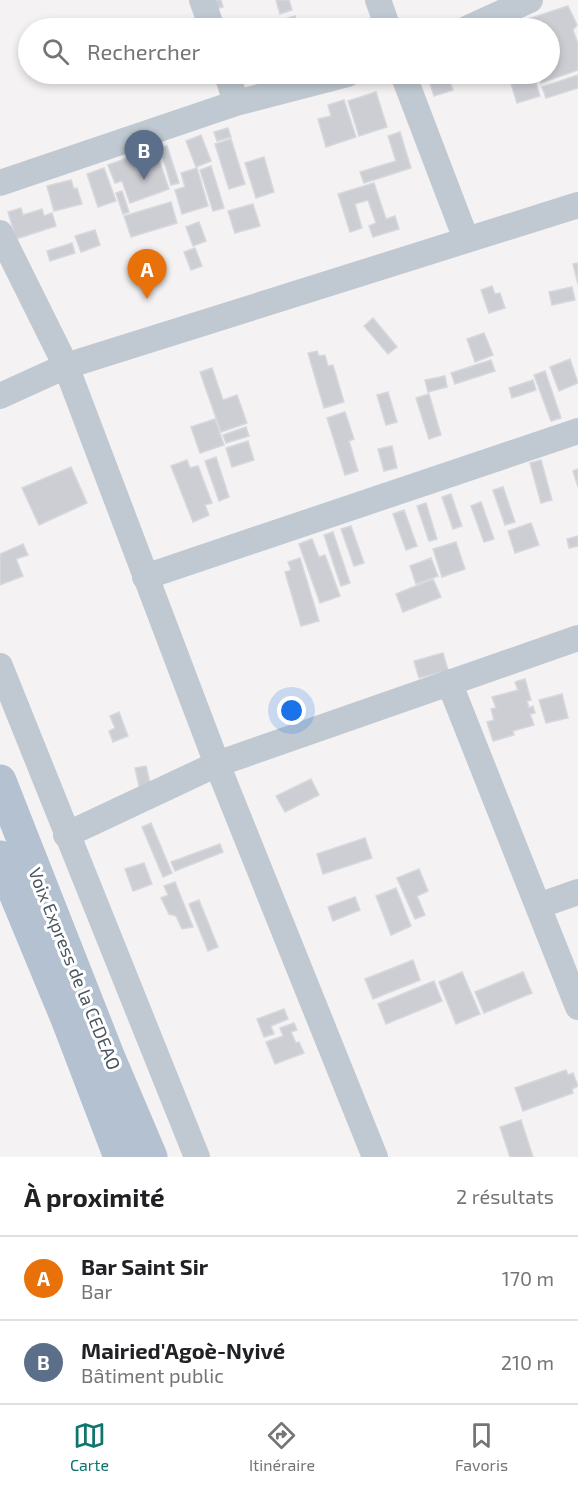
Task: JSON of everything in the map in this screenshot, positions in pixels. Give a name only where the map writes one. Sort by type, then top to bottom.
[{"type":"main road","name":"Voix Express de la CEDEAO","points":[[0,781],[109,1058],[151,1157]]},
{"type":"main road","points":[[0,857],[68,1020],[120,1157]]},
{"type":"street","points":[[202,0],[208,18]]},
{"type":"street","points":[[378,0],[384,18]]},
{"type":"street","points":[[490,18],[530,0]]},
{"type":"street","points":[[230,84],[236,103]]},
{"type":"street","points":[[0,183],[236,103],[309,84]]},
{"type":"street","points":[[407,84],[466,239]]},
{"type":"street","points":[[0,396],[66,366],[466,239],[577,209]]},
{"type":"street","points":[[0,233],[66,366],[217,765],[375,1157]]},
{"type":"street","points":[[145,577],[578,431]]},
{"type":"street","points":[[66,835],[217,765],[578,638]]},
{"type":"street","points":[[0,666],[197,1157]]},
{"type":"street","points":[[449,682],[578,1007]]},
{"type":"street","points":[[538,906],[578,892]]},
{"type":"building","points":[[204,0],[221,0],[223,7],[207,11]]},
{"type":"building","points":[[276,0],[289,0],[292,10],[280,14]]},
{"type":"building","points":[[568,6],[577,25],[573,30],[578,44],[578,70],[560,76],[560,18],[531,18]]},
{"type":"building","points":[[578,75],[578,88],[546,98],[542,87],[560,84],[560,81]]},
{"type":"building","points":[[430,84],[451,84],[453,90],[434,96]]},
{"type":"building","points":[[511,84],[536,84],[540,96],[517,103]]},
{"type":"building","points":[[376,92],[387,127],[359,136],[348,101]]},
{"type":"building","points":[[344,100],[356,137],[326,147],[318,119],[331,116],[328,105]]},
{"type":"building","points":[[228,128],[231,137],[217,141],[214,132]]},
{"type":"building","points":[[400,132],[411,168],[364,183],[360,172],[396,161],[388,136]]},
{"type":"building","points":[[201,135],[211,161],[196,167],[186,141]]},
{"type":"building","points":[[231,139],[245,184],[229,189],[215,144]]},
{"type":"building","points":[[167,146],[179,183],[171,185],[160,148]]},
{"type":"building","points":[[155,148],[169,189],[130,203],[122,181],[115,183],[108,165]]},
{"type":"building","points":[[264,157],[274,192],[256,198],[245,163]]},
{"type":"building","points":[[211,166],[224,208],[213,211],[200,170]]},
{"type":"building","points":[[104,168],[116,201],[98,207],[87,174]]},
{"type":"building","points":[[197,168],[208,206],[182,214],[175,190],[185,187],[181,173]]},
{"type":"building","points":[[71,180],[74,189],[77,188],[82,204],[54,211],[47,186]]},
{"type":"building","points":[[374,183],[386,219],[395,216],[399,229],[373,237],[369,226],[376,223],[368,200],[355,204],[362,228],[350,232],[338,194]]},
{"type":"building","points":[[122,191],[129,212],[123,214],[116,193]]},
{"type":"building","points":[[171,202],[177,223],[131,237],[124,216]]},
{"type":"building","points":[[253,204],[260,226],[235,233],[228,211]]},
{"type":"building","points":[[21,208],[23,215],[42,209],[44,216],[52,213],[56,226],[16,239],[8,212]]},
{"type":"building","points":[[199,222],[206,241],[193,246],[186,227]]},
{"type":"building","points":[[95,230],[100,245],[81,252],[75,236]]},
{"type":"building","points":[[72,243],[75,253],[50,261],[47,251]]},
{"type":"building","points":[[195,248],[202,266],[191,270],[184,252]]},
{"type":"building","points":[[578,263],[578,284],[573,264]]},
{"type":"building","points":[[492,286],[495,294],[500,293],[505,308],[489,313],[481,290]]},
{"type":"building","points":[[572,287],[575,300],[552,305],[549,292]]},
{"type":"building","points":[[373,318],[397,347],[388,354],[364,326]]},
{"type":"building","points":[[484,333],[493,355],[475,362],[467,339]]},
{"type":"building","points":[[317,351],[319,356],[325,355],[328,366],[333,365],[344,402],[324,408],[308,353]]},
{"type":"building","points":[[570,359],[578,383],[559,391],[550,367]]},
{"type":"building","points":[[491,360],[495,371],[455,384],[451,373]]},
{"type":"building","points":[[212,368],[223,400],[237,395],[247,423],[221,432],[200,372]]},
{"type":"building","points":[[545,371],[561,418],[551,421],[534,375]]},
{"type":"building","points":[[445,376],[447,387],[428,392],[425,380]]},
{"type":"building","points":[[533,380],[536,390],[512,398],[509,388]]},
{"type":"building","points":[[388,392],[397,422],[386,425],[377,395]]},
{"type":"building","points":[[429,394],[441,435],[429,439],[416,398]]},
{"type":"building","points":[[345,412],[354,439],[349,441],[358,471],[345,475],[327,418]]},
{"type":"building","points":[[215,419],[224,445],[200,453],[191,427]]},
{"type":"building","points":[[246,427],[249,436],[226,443],[223,435]]},
{"type":"building","points":[[248,441],[254,460],[232,467],[226,448]]},
{"type":"building","points":[[392,446],[397,468],[384,471],[378,449]]},
{"type":"building","points":[[216,457],[229,497],[219,501],[205,461]]},
{"type":"building","points":[[187,460],[190,468],[198,466],[212,503],[205,505],[209,515],[193,522],[171,466]]},
{"type":"building","points":[[541,460],[552,500],[541,503],[530,463]]},
{"type":"building","points":[[71,467],[87,503],[39,525],[22,488]]},
{"type":"building","points":[[578,469],[578,487],[573,471]]},
{"type":"building","points":[[503,487],[515,522],[505,525],[493,490]]},
{"type":"building","points":[[451,494],[462,526],[453,529],[442,497]]},
{"type":"building","points":[[481,502],[494,539],[484,542],[471,506]]},
{"type":"building","points":[[426,503],[437,539],[429,541],[417,506]]},
{"type":"building","points":[[404,510],[417,546],[406,550],[393,514]]},
{"type":"building","points":[[531,523],[539,545],[515,553],[508,531]]},
{"type":"building","points":[[351,526],[364,563],[354,566],[341,529]]},
{"type":"building","points":[[333,532],[350,583],[341,586],[324,535]]},
{"type":"building","points":[[578,536],[578,546],[569,548],[567,539]]},
{"type":"building","points":[[312,539],[319,557],[325,555],[340,596],[320,603],[299,544]]},
{"type":"building","points":[[456,542],[465,569],[442,577],[433,549]]},
{"type":"building","points":[[23,544],[28,555],[16,559],[23,576],[0,585],[0,554]]},
{"type":"building","points":[[300,558],[319,621],[301,626],[285,572],[291,570],[288,562]]},
{"type":"building","points":[[431,558],[438,576],[416,584],[410,566]]},
{"type":"building","points":[[433,579],[441,597],[403,612],[396,594]]},
{"type":"building","points":[[443,653],[448,670],[419,678],[414,661]]},
{"type":"building","points":[[525,679],[531,700],[527,701],[529,708],[533,706],[535,713],[530,714],[534,725],[513,731],[514,735],[493,741],[487,722],[494,720],[491,709],[496,708],[492,697],[518,690],[515,682]]},
{"type":"building","points":[[562,694],[568,718],[546,723],[539,700]]},
{"type":"building","points":[[119,712],[128,736],[113,742],[109,731],[115,728],[110,716]]},
{"type":"building","points":[[146,766],[150,783],[139,786],[135,768]]},
{"type":"building","points":[[311,779],[319,795],[285,812],[276,796]]},
{"type":"building","points":[[151,823],[172,873],[163,877],[142,827]]},
{"type":"building","points":[[365,838],[372,858],[323,874],[317,854]]},
{"type":"building","points":[[220,844],[223,852],[175,871],[171,862]]},
{"type":"building","points":[[144,863],[152,884],[133,891],[125,869]]},
{"type":"building","points":[[419,869],[428,891],[417,896],[425,915],[415,919],[397,878]]},
{"type":"building","points":[[175,882],[193,927],[182,929],[176,916],[169,914],[161,898],[168,895],[164,886]]},
{"type":"building","points":[[396,888],[411,926],[391,935],[376,896]]},
{"type":"building","points":[[355,897],[360,910],[333,921],[328,907]]},
{"type":"building","points":[[199,900],[218,947],[208,951],[189,904]]},
{"type":"building","points":[[413,960],[420,980],[373,999],[365,979]]},
{"type":"building","points":[[462,972],[480,1014],[456,1024],[439,982]]},
{"type":"building","points":[[523,972],[532,993],[484,1013],[475,992]]},
{"type":"building","points":[[434,981],[442,1001],[386,1024],[378,1004]]},
{"type":"building","points":[[284,1009],[288,1019],[271,1026],[274,1034],[264,1037],[257,1019]]},
{"type":"building","points":[[294,1023],[297,1030],[291,1032],[304,1053],[275,1064],[266,1042],[283,1036],[280,1028]]},
{"type":"building","points":[[566,1070],[568,1075],[573,1073],[578,1086],[572,1089],[573,1093],[523,1111],[515,1088]]},
{"type":"building","points":[[521,1120],[533,1157],[510,1157],[500,1127]]},
{"type":"place","name":"Mairied'Agoè-Nyivé","points":[[144,180]]},
{"type":"place","name":"Bar Saint Sir","points":[[147,299]]}]
